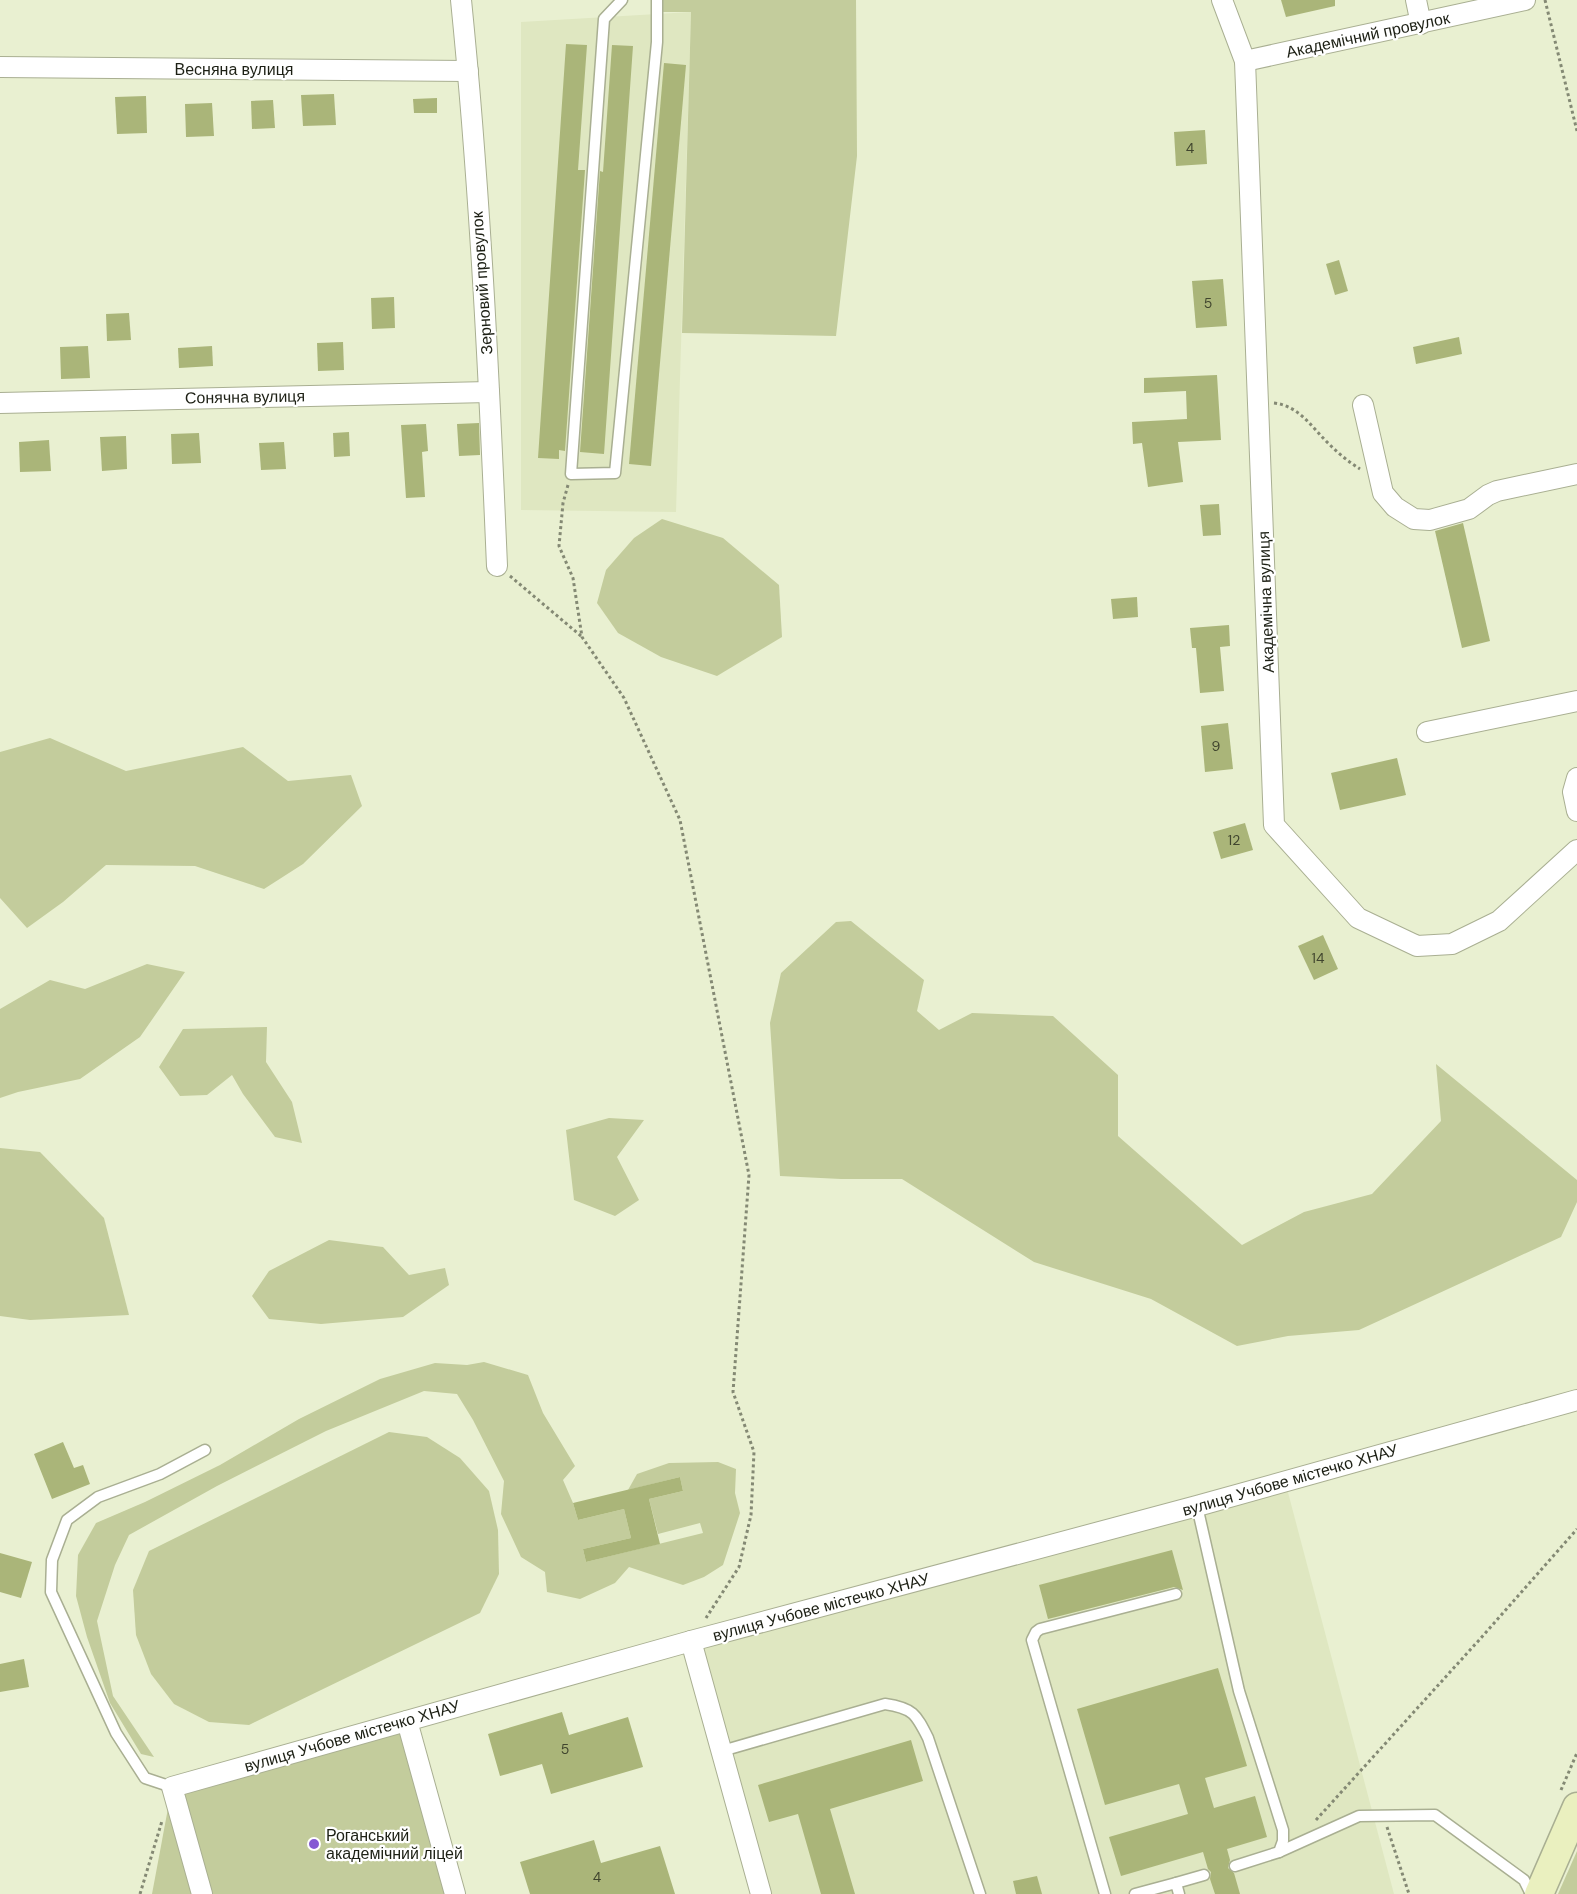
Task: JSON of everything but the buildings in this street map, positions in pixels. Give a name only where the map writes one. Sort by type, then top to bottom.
[{"type":"street","name":"Зерновий провулок","points":[[461,0],[468,70],[489,392],[497,566]]},
{"type":"street","name":"Академічна вулиця","points":[[1222,0],[1245,61],[1274,825],[1358,918],[1417,946],[1452,944],[1499,921],[1577,850]]},
{"type":"street","points":[[1416,0],[1421,24]]},
{"type":"street","name":"Академічний провулок","points":[[1245,61],[1525,0]]},
{"type":"street","name":"Весняна вулиця","points":[[0,67],[468,70]]},
{"type":"street","name":"Сонячна вулиця","points":[[0,403],[489,392]]},
{"type":"street","points":[[1363,405],[1383,493],[1395,507],[1414,519],[1430,520],[1469,509],[1497,491],[1577,474]]},
{"type":"street","points":[[1426,732],[1577,701]]},
{"type":"street","points":[[1577,778],[1573,792],[1577,811]]},
{"type":"street","name":"вулиця Учбове містечко ХНАУ","points":[[172,1787],[691,1641],[1197,1506],[1577,1400]]},
{"type":"street","points":[[691,1641],[761,1894]]},
{"type":"street","points":[[407,1721],[456,1894]]},
{"type":"street","points":[[172,1787],[202,1894]]},
{"type":"street","points":[[1539,1894],[1577,1807]]},
{"type":"lane","points":[[622,0],[604,19],[571,474],[615,473],[657,42],[657,0]]},
{"type":"lane","points":[[172,1787],[146,1778],[116,1733],[51,1592],[52,1560],[68,1520],[98,1497],[160,1474],[205,1450]]},
{"type":"lane","points":[[1197,1506],[1239,1691],[1283,1830],[1279,1852]]},
{"type":"lane","points":[[1105,1894],[1032,1640],[1040,1629],[1176,1594]]},
{"type":"lane","points":[[722,1751],[885,1704],[901,1706],[917,1716],[928,1738],[980,1894]]},
{"type":"lane","points":[[1235,1866],[1279,1852],[1359,1816],[1435,1815],[1524,1880],[1531,1894]]},
{"type":"lane","points":[[1135,1894],[1178,1889],[1204,1875]]},
{"type":"path","points":[[1545,0],[1577,131]]},
{"type":"path","points":[[1259,403],[1277,403],[1301,413],[1353,465],[1381,484]]},
{"type":"path","points":[[571,474],[563,503],[559,546],[573,578],[582,637]]},
{"type":"path","points":[[497,566],[582,637],[624,698],[680,820],[749,1175],[733,1392],[754,1452],[751,1515],[739,1567],[691,1641]]},
{"type":"path","points":[[1316,1820],[1577,1529]]},
{"type":"path","points":[[1383,1816],[1409,1894]]},
{"type":"path","points":[[140,1894],[162,1820]]},
{"type":"shaded area","points":[[657,0],[856,0],[857,156],[836,336],[682,333],[691,12],[657,12]]},
{"type":"shaded area","points":[[691,12],[676,512],[521,510],[521,22]]},
{"type":"shaded area","points":[[662,519],[723,538],[779,585],[782,637],[717,676],[661,657],[618,633],[597,603],[606,570],[634,538]]},
{"type":"shaded area","points":[[50,738],[126,771],[243,747],[288,781],[351,775],[362,806],[303,864],[264,889],[195,866],[106,865],[63,902],[27,928],[0,898],[0,752]]},
{"type":"shaded area","points":[[851,921],[924,980],[917,1011],[939,1030],[972,1013],[1053,1016],[1118,1075],[1118,1136],[1242,1245],[1304,1212],[1372,1194],[1441,1121],[1436,1064],[1577,1180],[1577,1202],[1561,1237],[1359,1330],[1288,1336],[1237,1346],[1151,1299],[1034,1262],[902,1179],[780,1176],[770,1023],[781,973],[836,922]]},
{"type":"shaded area","points":[[147,964],[185,972],[140,1037],[80,1079],[0,1098],[0,1009],[50,980],[85,989]]},
{"type":"shaded area","points":[[267,1027],[266,1062],[292,1102],[302,1143],[275,1137],[232,1075],[207,1095],[180,1096],[159,1067],[183,1029]]},
{"type":"shaded area","points":[[609,1118],[644,1120],[617,1157],[639,1200],[615,1216],[574,1200],[566,1130]]},
{"type":"shaded area","points":[[0,1148],[40,1152],[104,1218],[129,1315],[30,1320],[0,1316]]},
{"type":"shaded area","points":[[329,1240],[383,1247],[409,1275],[445,1268],[449,1285],[403,1317],[321,1324],[269,1319],[252,1296],[269,1271]]},
{"type":"shaded area","points":[[484,1362],[528,1375],[543,1413],[575,1466],[563,1480],[578,1520],[624,1509],[631,1538],[583,1549],[586,1562],[703,1533],[700,1523],[658,1534],[649,1499],[683,1491],[680,1477],[628,1490],[637,1474],[669,1463],[718,1462],[736,1469],[735,1493],[740,1513],[723,1565],[704,1577],[683,1585],[629,1567],[615,1583],[580,1599],[547,1592],[545,1572],[521,1557],[501,1514],[504,1481],[473,1420],[457,1394],[424,1391],[326,1431],[217,1486],[129,1535],[115,1565],[97,1621],[113,1696],[154,1757],[141,1754],[110,1703],[87,1637],[76,1596],[78,1555],[96,1523],[220,1465],[299,1419],[380,1379],[435,1363],[467,1365]]},
{"type":"shaded area","points":[[389,1432],[427,1437],[460,1458],[489,1491],[498,1530],[499,1574],[480,1613],[249,1725],[209,1722],[174,1704],[151,1674],[136,1635],[133,1590],[149,1551]]},
{"type":"shaded area","points":[[1285,1481],[1394,1894],[761,1894],[691,1641]]},
{"type":"shaded area","name":"Роганський академічний ліцей","points":[[402,1729],[448,1894],[208,1894],[180,1794]]},
{"type":"shaded area","points":[[172,1787],[202,1894],[152,1894]]},
{"type":"shaded area","points":[[1577,1851],[1577,1894],[1558,1894]]},
{"type":"place","name":"Роганський академічний ліцей","points":[[314,1844]]}]
